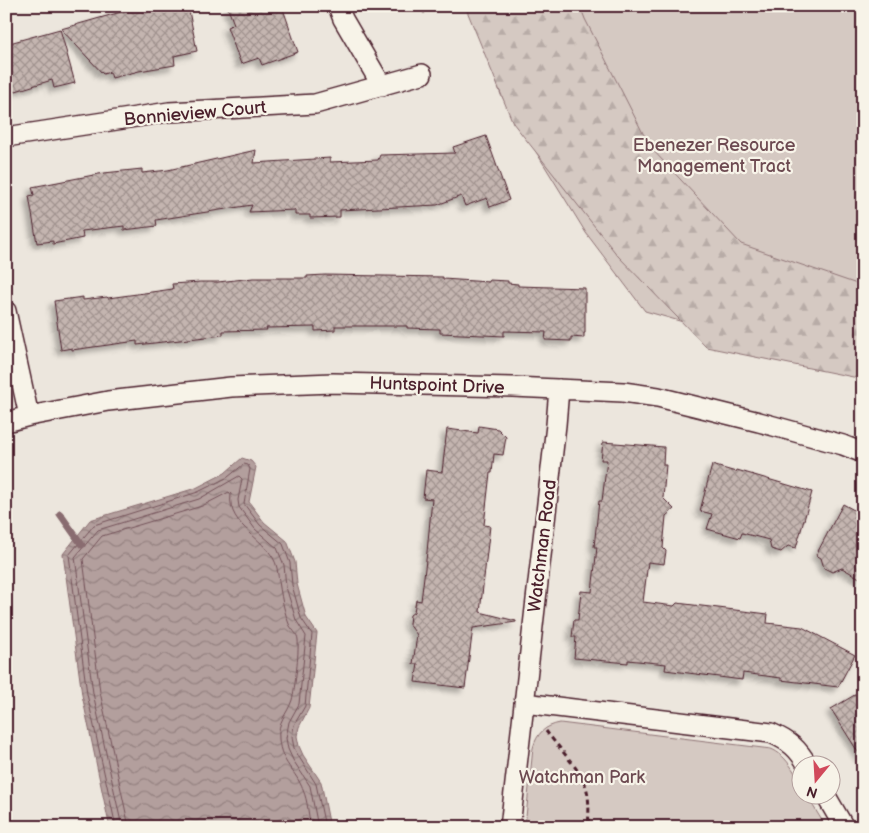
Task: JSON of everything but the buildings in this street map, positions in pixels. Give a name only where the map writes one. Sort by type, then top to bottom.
[{"type":"street","points":[[338,6],[343,19],[382,86]]},
{"type":"street","name":"Bonnieview Court","points":[[6,137],[169,112],[315,104],[422,74]]},
{"type":"street","points":[[6,311],[29,416]]},
{"type":"street","name":"Huntspoint Drive","points":[[6,422],[108,401],[240,386],[333,383],[559,389],[623,392],[658,397],[843,445],[863,454]]},
{"type":"street","name":"Watchman Road","points":[[510,827],[559,389]]},
{"type":"street","points":[[524,703],[771,733],[788,741],[802,756]]},
{"type":"street","points":[[832,806],[844,827]]},
{"type":"path","points":[[423,12],[429,6]]},
{"type":"path","points":[[546,731],[585,784],[589,811],[588,827]]},
{"type":"green space","points":[[465,6],[580,6],[650,147],[741,244],[857,284],[863,283],[863,379],[706,347],[618,256],[513,123]]},
{"type":"green space","name":"Ebenezer Resource Management Tract","points":[[470,6],[863,6],[863,374],[645,311],[586,233],[501,95]]},
{"type":"green space","name":"Watchman Park","points":[[560,723],[771,749],[782,756],[792,768],[792,806],[813,806],[826,827],[525,827],[533,748],[539,734],[550,726]]},
{"type":"water","points":[[242,458],[251,461],[256,467],[249,502],[264,522],[287,541],[295,562],[297,584],[306,617],[317,633],[309,708],[299,727],[297,736],[303,755],[321,782],[330,827],[114,827],[109,824],[82,695],[63,554],[90,520],[196,488],[225,473]]},
{"type":"waterway","points":[[60,514],[82,545]]}]
